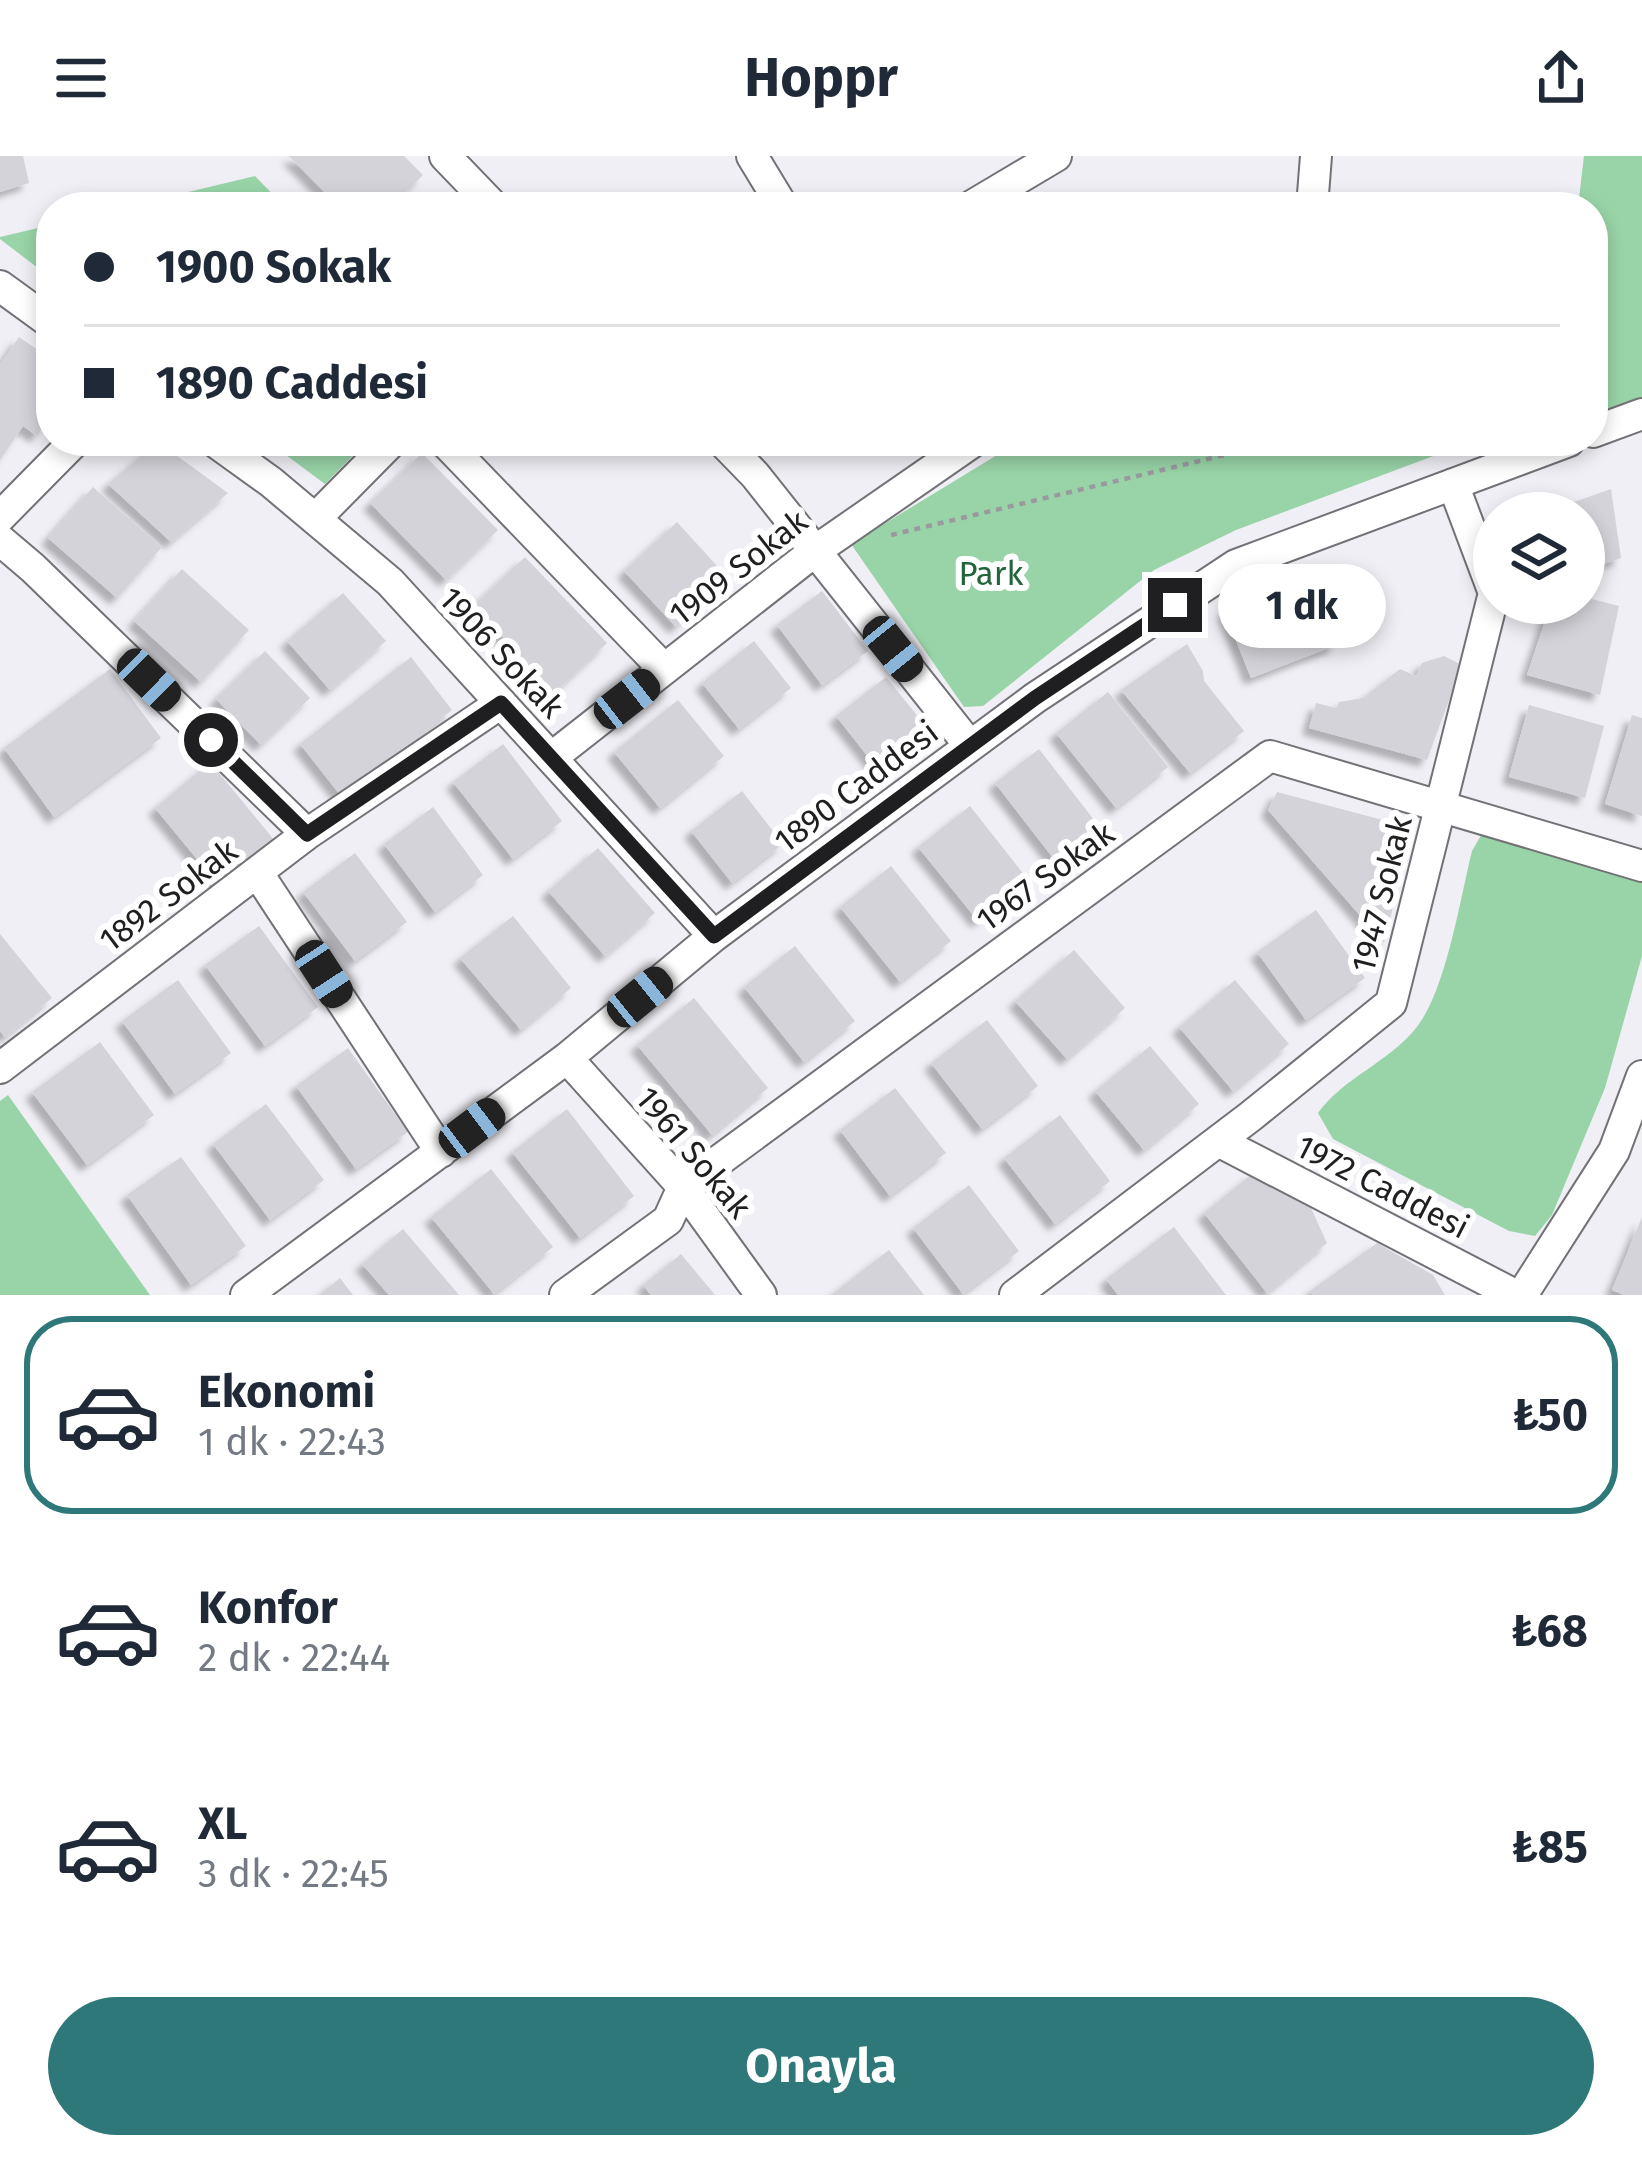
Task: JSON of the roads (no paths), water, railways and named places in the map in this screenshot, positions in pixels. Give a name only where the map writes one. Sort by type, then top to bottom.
[{"type":"street","points":[[445,156],[480,192]]},
{"type":"street","points":[[752,156],[774,192]]},
{"type":"street","points":[[995,192],[1056,156]]},
{"type":"street","points":[[1313,192],[1316,156]]},
{"type":"street","points":[[0,286],[36,312]]},
{"type":"street","points":[[1608,426],[1642,414]]},
{"type":"street","points":[[0,517],[61,456]]},
{"type":"street","name":"1906 Sokak","points":[[233,456],[390,582],[714,936]]},
{"type":"street","points":[[315,519],[377,456]]},
{"type":"street","points":[[458,456],[664,669]]},
{"type":"street","points":[[736,456],[970,746]]},
{"type":"street","name":"1909 Sokak","points":[[551,758],[815,551],[952,456]]},
{"type":"street","name":"1890 Caddesi","points":[[246,1295],[567,1058],[714,936],[1035,698],[1236,565],[1529,456]]},
{"type":"street","name":"1947 Sokak","points":[[1015,1295],[1391,1003],[1494,593],[1453,484]]},
{"type":"street","points":[[0,540],[307,834]]},
{"type":"street","name":"1892 Sokak","points":[[0,1068],[307,834],[501,703]]},
{"type":"street","name":"1967 Sokak","points":[[565,1295],[668,1220],[682,1187],[1270,756],[1642,866]]},
{"type":"street","points":[[257,872],[441,1152]]},
{"type":"street","name":"1961 Sokak","points":[[567,1058],[682,1187],[761,1295]]},
{"type":"street","points":[[1518,1295],[1614,1151],[1642,1076]]},
{"type":"street","name":"1972 Caddesi","points":[[1218,1141],[1518,1295]]},
{"type":"park label","name":"Park","points":[[991,573]]}]
